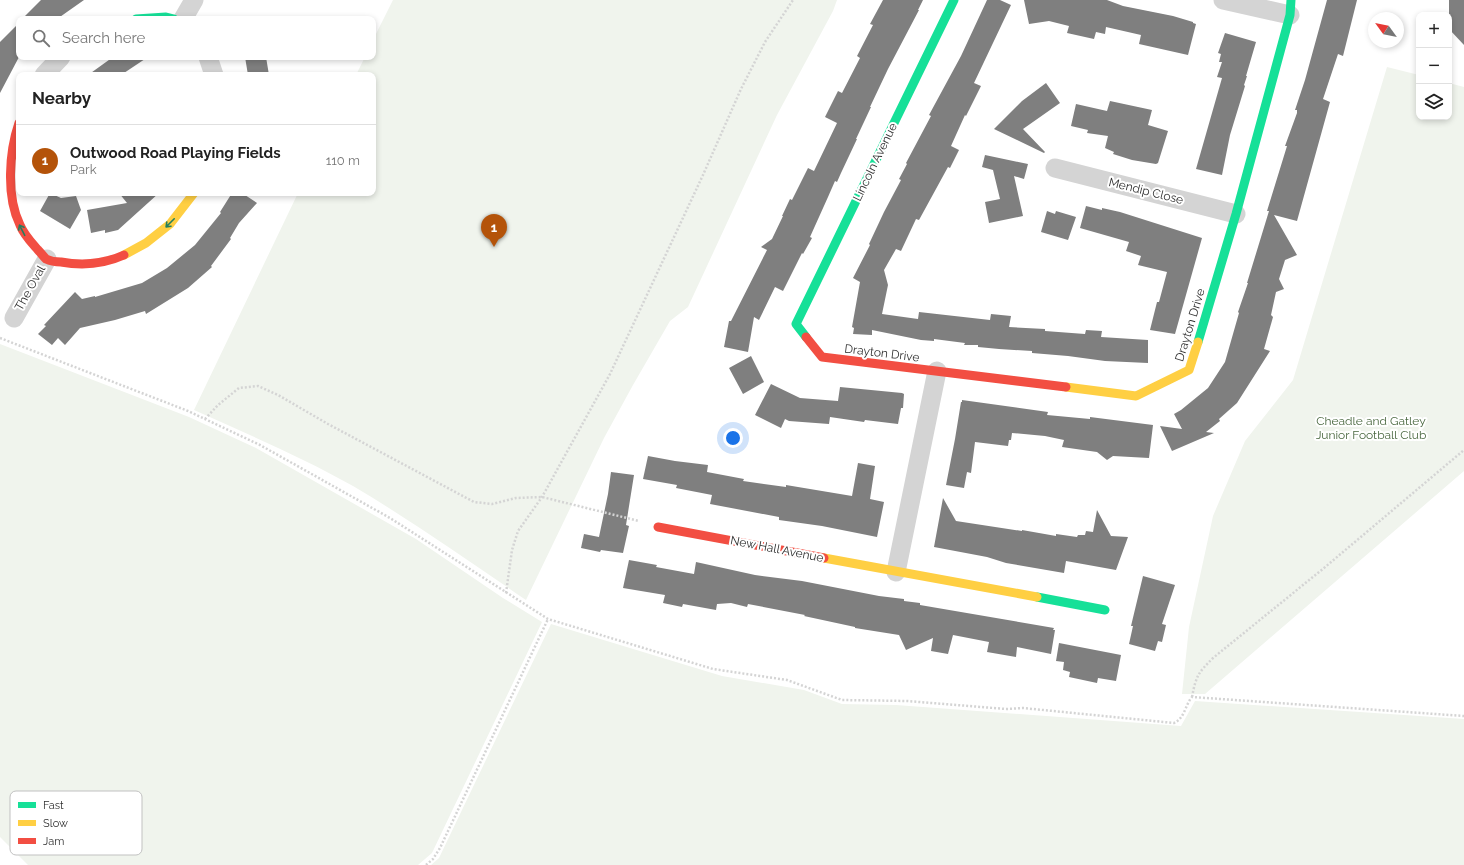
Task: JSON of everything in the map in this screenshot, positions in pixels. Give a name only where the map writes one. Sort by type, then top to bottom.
[{"type":"street","points":[[185,16],[194,0]]},
{"type":"street","name":"Lincoln Avenue","points":[[796,324],[954,0]]},
{"type":"street","points":[[1223,0],[1290,8]]},
{"type":"street","name":"Drayton Drive","points":[[796,324],[822,357],[1136,396],[1189,370],[1236,214],[1290,8]]},
{"type":"street","points":[[47,72],[59,60]]},
{"type":"street","points":[[209,60],[213,72]]},
{"type":"street","name":"The Oval","points":[[16,131],[11,157],[11,178],[16,219],[27,239],[47,259],[74,265],[87,265],[111,261],[142,245],[170,224],[192,196]]},
{"type":"street","name":"Mendip Close","points":[[1055,168],[1236,214]]},
{"type":"street","name":"The Oval","points":[[14,318],[47,259]]},
{"type":"street","points":[[896,572],[937,372]]},
{"type":"street","name":"New Hall Avenue","points":[[658,526],[896,572],[1105,610]]},
{"type":"path","points":[[506,593],[512,550],[518,531],[542,497],[610,374],[703,175],[741,89],[766,42],[793,0]]},
{"type":"path","points":[[0,338],[205,419],[260,445],[390,518],[548,619],[713,669],[787,680],[842,700],[907,701],[1006,709],[1023,708],[1174,723],[1182,718],[1185,708],[1192,697],[1196,678],[1213,658],[1324,568],[1464,450]]},
{"type":"path","points":[[205,419],[218,405],[240,388],[258,386],[278,395],[328,424],[474,502],[492,504],[516,498],[542,497],[658,526]]},
{"type":"path","points":[[426,865],[433,859],[440,848],[548,619]]},
{"type":"path","points":[[1192,697],[1464,716]]},
{"type":"green space","points":[[393,0],[837,0],[833,11],[777,115],[688,307],[670,321],[633,385],[604,438],[526,600],[419,527],[334,475],[194,410],[297,196],[376,196],[376,72],[358,72],[364,60],[376,60],[376,34]]},
{"type":"green space","name":"Cheadle and Gatley Junior Football Club","points":[[1387,67],[1416,74],[1416,120],[1452,120],[1452,84],[1464,87],[1464,471],[1205,694],[1182,694],[1189,627],[1213,516],[1245,441],[1293,380]]},
{"type":"green space","points":[[0,344],[189,417],[256,448],[416,539],[503,598],[542,622],[432,853],[418,865],[28,865],[18,855],[142,855],[142,791],[10,791],[10,847],[0,837]]},
{"type":"green space","points":[[551,624],[722,676],[804,690],[842,704],[896,705],[1181,726],[1195,701],[1464,719],[1464,865],[431,865],[439,858]]},
{"type":"building","points":[[41,0],[84,0],[61,16],[25,16]]},
{"type":"building","points":[[883,0],[923,0],[870,107],[837,182],[835,181],[810,237],[812,238],[803,254],[802,253],[783,291],[775,287],[759,320],[754,317],[748,352],[724,347],[729,321],[731,321],[767,250],[761,247],[772,239],[790,199],[792,200],[808,168],[814,171],[837,123],[825,117],[838,91],[842,93],[860,58],[857,56],[873,25],[870,24]]},
{"type":"building","points":[[987,0],[1000,0],[1011,5],[974,83],[981,86],[966,116],[965,115],[951,146],[959,150],[919,220],[916,219],[901,251],[896,249],[884,270],[888,285],[882,314],[918,319],[919,312],[990,320],[991,314],[1011,316],[1009,327],[1045,329],[1045,331],[1085,334],[1086,330],[1102,331],[1101,337],[1148,340],[1148,363],[1105,361],[1032,353],[1032,351],[978,347],[978,345],[964,345],[965,343],[934,339],[934,341],[921,340],[872,330],[872,335],[853,334],[854,328],[852,327],[860,282],[853,278],[901,180],[899,179],[907,164],[906,163],[931,116],[929,115],[961,56]]},
{"type":"building","points":[[1024,0],[1107,0],[1123,6],[1173,16],[1196,24],[1188,55],[1139,44],[1141,35],[1106,27],[1105,34],[1096,32],[1094,39],[1067,33],[1069,26],[1049,21],[1029,24]]},
{"type":"building","points":[[1327,0],[1357,0],[1343,56],[1338,54],[1323,99],[1330,102],[1297,221],[1274,215],[1297,255],[1285,260],[1279,279],[1284,289],[1276,292],[1271,315],[1273,317],[1264,349],[1270,351],[1237,403],[1219,419],[1220,421],[1206,432],[1214,433],[1172,451],[1160,426],[1182,429],[1174,414],[1208,388],[1225,362],[1239,313],[1238,312],[1248,283],[1269,211],[1267,211],[1287,146],[1285,146],[1297,113],[1297,110],[1295,110],[1305,80]]},
{"type":"building","points":[[1449,0],[1464,0],[1464,45],[1452,32],[1452,12],[1449,12]]},
{"type":"building","points":[[16,26],[16,60],[17,60],[0,93],[0,42]]},
{"type":"building","points":[[1225,33],[1256,42],[1246,76],[1245,86],[1230,135],[1222,175],[1196,169],[1222,78],[1217,77],[1222,62],[1219,62],[1221,54],[1218,53]]},
{"type":"building","points":[[109,60],[144,60],[126,72],[92,72]]},
{"type":"building","points":[[246,60],[266,60],[268,72],[248,72]]},
{"type":"building","points":[[1046,83],[1060,103],[1023,129],[1045,152],[1044,153],[994,129],[1022,101]]},
{"type":"building","points":[[1110,101],[1152,110],[1148,125],[1168,131],[1158,163],[1156,164],[1132,160],[1113,154],[1114,152],[1105,148],[1108,136],[1087,133],[1088,130],[1071,126],[1076,104],[1107,111]]},
{"type":"building","points":[[985,155],[1028,164],[1024,179],[1014,176],[1023,216],[989,223],[985,202],[1000,199],[993,170],[982,167]]},
{"type":"building","points":[[48,196],[57,196],[61,198],[76,196],[81,210],[70,229],[40,211]]},
{"type":"building","points":[[121,196],[156,196],[118,230],[105,233],[105,230],[91,233],[87,210],[127,203]]},
{"type":"building","points":[[230,196],[246,196],[257,203],[239,223],[230,238],[231,239],[211,266],[212,267],[188,288],[146,314],[145,311],[80,328],[65,345],[58,338],[52,345],[38,334],[46,326],[44,325],[75,292],[82,299],[95,297],[142,283],[167,268],[195,245],[221,213],[220,212]]},
{"type":"building","points":[[1086,206],[1120,212],[1202,238],[1175,334],[1150,330],[1167,272],[1138,265],[1141,256],[1126,251],[1129,242],[1080,228]]},
{"type":"building","points":[[1047,211],[1055,214],[1056,211],[1076,217],[1068,240],[1041,232]]},
{"type":"building","points":[[751,356],[764,382],[743,394],[729,368]]},
{"type":"building","points":[[771,384],[800,398],[838,401],[840,387],[902,393],[904,394],[903,408],[901,408],[898,424],[865,420],[864,422],[830,417],[829,424],[789,421],[785,419],[781,428],[755,415]]},
{"type":"building","points":[[962,400],[1048,412],[1047,415],[1090,419],[1090,417],[1153,425],[1149,458],[1113,456],[1107,460],[1097,452],[1062,447],[1064,440],[1045,436],[1012,433],[1008,446],[975,442],[971,473],[967,472],[964,488],[946,485]]},
{"type":"building","points":[[648,456],[708,465],[707,472],[744,479],[743,481],[786,487],[786,485],[852,496],[858,463],[875,466],[870,499],[884,502],[877,537],[822,526],[779,520],[779,517],[710,504],[712,495],[676,488],[677,485],[643,479]]},
{"type":"building","points":[[611,472],[634,475],[626,525],[629,526],[623,553],[601,550],[600,552],[581,548],[584,534],[599,537]]},
{"type":"building","points":[[943,498],[956,521],[1056,536],[1056,534],[1077,537],[1078,535],[1085,535],[1086,531],[1093,532],[1097,510],[1111,536],[1128,537],[1116,570],[1066,561],[1064,573],[1006,563],[987,557],[934,547]]},
{"type":"building","points":[[629,560],[694,574],[696,562],[755,575],[802,581],[879,596],[904,599],[904,601],[920,603],[920,605],[1054,628],[1053,630],[1055,630],[1051,654],[1017,647],[1016,657],[987,652],[989,642],[953,635],[948,654],[931,651],[933,638],[906,650],[899,635],[855,628],[804,616],[805,615],[748,604],[747,607],[731,603],[717,604],[716,610],[683,604],[682,607],[663,603],[665,595],[623,588]]},
{"type":"building","points":[[1143,576],[1175,585],[1162,624],[1166,625],[1162,642],[1158,641],[1155,651],[1129,644],[1133,626],[1131,626]]},
{"type":"building","points":[[1059,643],[1121,655],[1116,681],[1098,678],[1097,683],[1069,677],[1070,672],[1063,670],[1064,662],[1056,661]]},
{"type":"traffic: fast","points":[[806,337],[796,324],[954,0]]},
{"type":"traffic: fast","points":[[1198,342],[1236,214],[1290,15],[1291,0]]},
{"type":"traffic: fast","points":[[1037,597],[1105,610]]},
{"type":"traffic: slow","points":[[124,255],[146,243],[170,224],[192,196]]},
{"type":"traffic: slow","points":[[1066,387],[1136,396],[1189,370],[1198,342]]},
{"type":"traffic: slow","points":[[824,558],[1037,597]]},
{"type":"traffic: jam","points":[[16,135],[10,174],[16,214],[22,229],[46,259],[85,264],[101,262],[124,255]]},
{"type":"traffic: jam","points":[[806,337],[822,357],[1066,387]]},
{"type":"traffic: jam","points":[[658,527],[824,558]]},
{"type":"place","name":"Outwood Road Playing Fields","points":[[494,247]]}]
